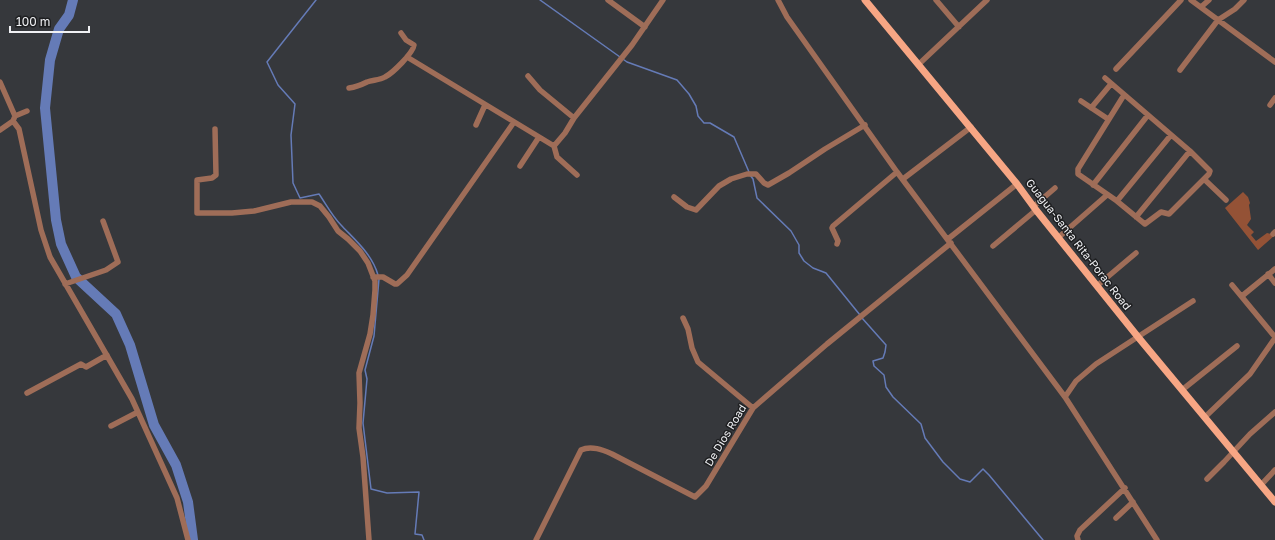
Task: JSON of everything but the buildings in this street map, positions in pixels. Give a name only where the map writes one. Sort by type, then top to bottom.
[{"type":"main road","name":"Guagua-Santa Rita-Porac Road","points":[[865,0],[1017,184],[1138,337],[1275,502]]},
{"type":"street","points":[[608,0],[645,27]]},
{"type":"street","points":[[554,146],[565,133],[574,118],[625,54],[663,0]]},
{"type":"street","points":[[778,0],[787,17],[897,172],[1035,359],[1065,397],[1158,540]]},
{"type":"street","points":[[936,0],[959,27]]},
{"type":"street","points":[[919,64],[987,0]]},
{"type":"street","points":[[1116,69],[1181,0]]},
{"type":"street","points":[[1191,0],[1275,62]]},
{"type":"street","points":[[1201,7],[1209,0]]},
{"type":"street","points":[[1180,70],[1218,20],[1235,9],[1244,0]]},
{"type":"street","points":[[349,88],[385,78],[406,59],[413,50],[414,45],[406,40],[401,33]]},
{"type":"street","points":[[407,57],[554,146],[557,157],[577,175]]},
{"type":"street","points":[[528,76],[540,90],[574,118]]},
{"type":"street","points":[[1105,78],[1190,151],[1210,171],[1209,174],[1169,214],[1161,212],[1145,224],[1117,201],[1078,174],[1078,169],[1124,95]]},
{"type":"street","points":[[0,82],[19,129],[41,230],[50,257],[67,283],[126,387],[177,498],[188,540]]},
{"type":"street","points":[[1092,108],[1111,84]]},
{"type":"street","points":[[1270,104],[1275,98]]},
{"type":"street","points":[[1081,101],[1108,119]]},
{"type":"street","points":[[476,125],[485,105]]},
{"type":"street","points":[[0,130],[27,111]]},
{"type":"street","points":[[1093,184],[1148,115]]},
{"type":"street","points":[[375,277],[383,277],[397,284],[407,275],[514,122]]},
{"type":"street","points":[[674,197],[687,207],[696,210],[719,186],[731,179],[756,174],[764,183],[768,184],[865,125]]},
{"type":"street","points":[[903,179],[970,127]]},
{"type":"street","points":[[215,129],[216,175],[212,178],[197,180],[197,213],[254,211],[291,202],[316,203],[329,216],[338,232],[348,239],[360,251],[375,277],[373,315],[370,334],[359,373],[359,434],[363,457],[368,540]]},
{"type":"street","points":[[1117,201],[1171,136]]},
{"type":"street","points":[[520,166],[539,137]]},
{"type":"street","points":[[1136,217],[1190,151]]},
{"type":"street","points":[[837,244],[838,241],[832,228],[833,226],[897,172]]},
{"type":"street","points":[[1204,179],[1226,200]]},
{"type":"street","name":"De Dios Road","points":[[536,540],[581,450],[585,448],[593,448],[612,454],[695,497],[706,486],[753,408],[1017,184]]},
{"type":"street","points":[[993,246],[1055,188]]},
{"type":"street","points":[[1059,237],[1107,195]]},
{"type":"street","points":[[67,283],[106,270],[118,262],[103,222]]},
{"type":"street","points":[[1098,285],[1136,253]]},
{"type":"street","points":[[1242,296],[1275,269]]},
{"type":"street","points":[[1268,274],[1275,283]]},
{"type":"street","points":[[1205,417],[1250,374],[1275,338],[1232,285]]},
{"type":"street","points":[[1065,397],[1076,382],[1096,364],[1193,301]]},
{"type":"street","points":[[684,318],[692,348],[698,362],[753,408]]},
{"type":"street","points":[[1182,390],[1237,346]]},
{"type":"street","points":[[27,393],[81,364],[86,367],[107,355]]},
{"type":"street","points":[[112,426],[138,412]]},
{"type":"street","points":[[1207,479],[1250,434],[1275,412]]},
{"type":"street","points":[[1261,485],[1275,470]]},
{"type":"street","points":[[1078,540],[1077,536],[1080,530],[1124,488]]},
{"type":"street","points":[[1116,518],[1133,502]]},
{"type":"shaded area","points":[[1243,192],[1248,197],[1250,203],[1251,219],[1247,225],[1254,232],[1251,235],[1256,241],[1267,233],[1275,235],[1258,250],[1225,208]]},
{"type":"waterway","points":[[73,0],[69,15],[59,29],[50,60],[45,108],[56,220],[61,244],[76,277],[116,314],[130,345],[154,425],[176,465],[188,502],[193,540]]},
{"type":"waterway","points":[[316,0],[267,62],[278,85],[295,104],[291,135],[293,183],[300,198],[319,194],[332,214],[372,260],[378,275]]},
{"type":"waterway","points":[[540,0],[627,62],[677,80],[689,94],[696,106],[698,116],[704,123],[710,123],[734,137],[749,172]]},
{"type":"waterway","points":[[750,175],[753,179],[757,198],[791,231],[799,245],[799,253],[804,261],[813,268],[826,273],[860,315]]},
{"type":"waterway","points":[[379,279],[374,336],[365,370],[367,379],[363,423],[371,489],[387,493],[419,492],[415,534],[422,535],[424,540]]},
{"type":"waterway","points":[[862,318],[886,345],[883,358],[873,361],[874,366],[884,375],[886,387],[893,397],[921,424],[925,438],[943,462],[960,479],[970,482],[983,469],[1043,540]]}]
